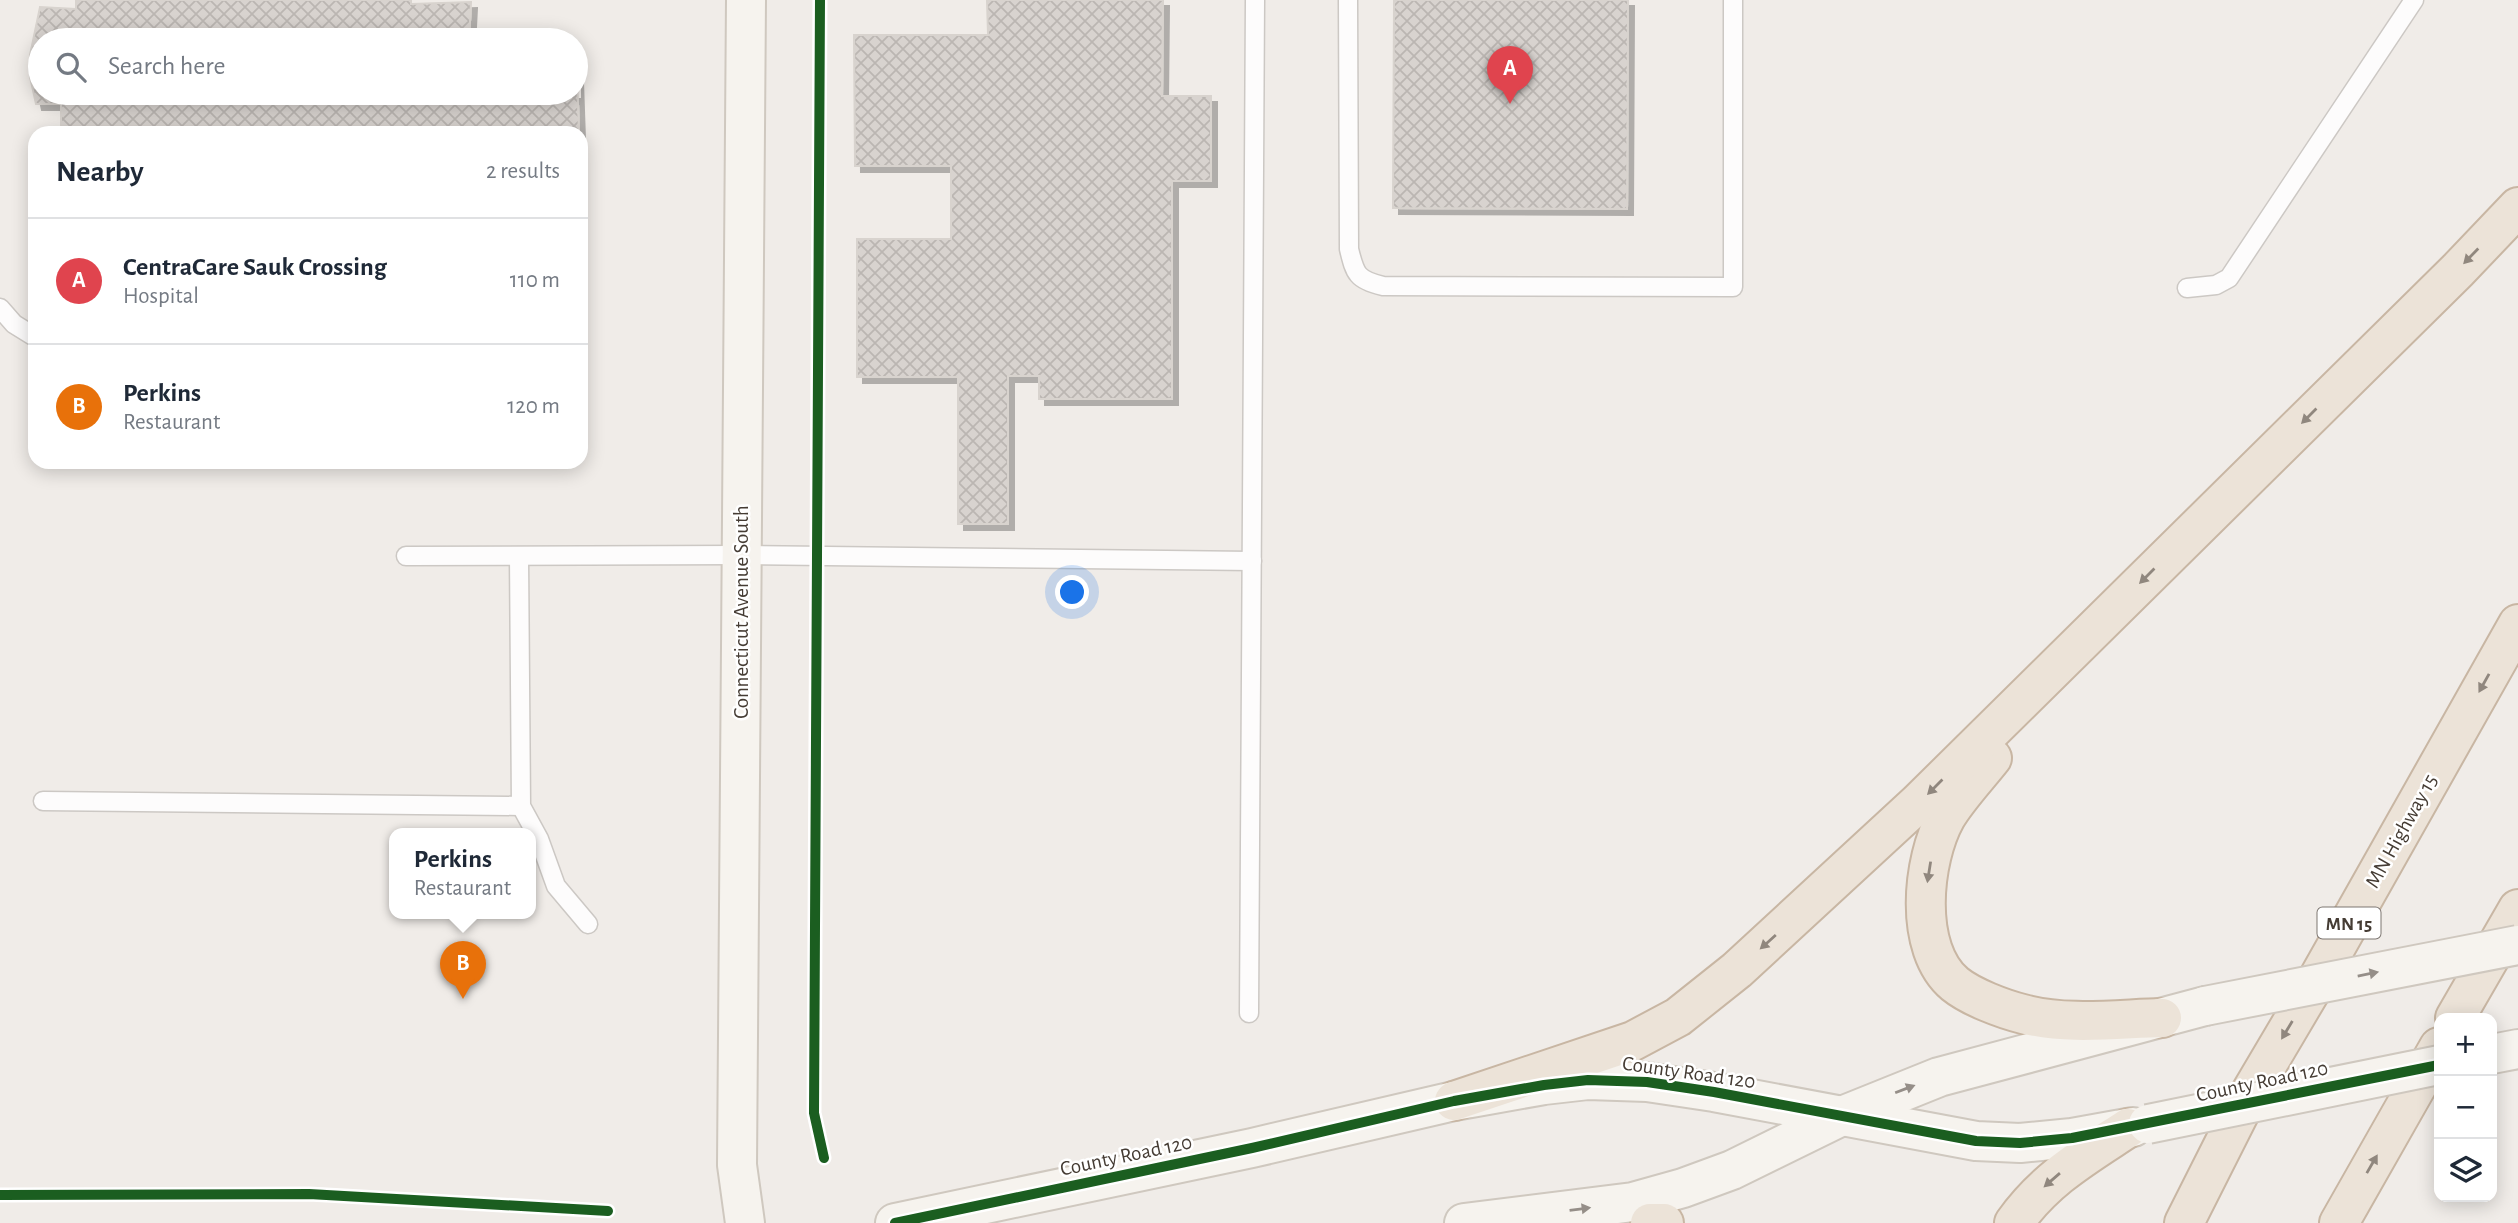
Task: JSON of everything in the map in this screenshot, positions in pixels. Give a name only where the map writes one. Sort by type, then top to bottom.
[{"type":"highway","points":[[1454,1101],[1633,1041],[1678,1017],[1737,970],[1919,803],[2458,270],[2518,207]]},
{"type":"highway","name":"MN Highway 15","points":[[2184,1223],[2245,1102],[2320,975],[2518,624]]},
{"type":"highway","points":[[2070,653],[1946,817],[1931,857],[1927,882],[1925,912],[1931,943],[1940,964],[1955,984],[1991,1003],[2025,1014],[2063,1019],[2162,1018]]},
{"type":"highway","points":[[2458,1013],[2518,909]]},
{"type":"highway","points":[[2339,1223],[2434,1056]]},
{"type":"highway","points":[[2014,1223],[2031,1199],[2066,1168],[2138,1126]]},
{"type":"highway","points":[[1650,1223],[1664,1223]]},
{"type":"street","name":"Connecticut Avenue South","points":[[745,1223],[737,1165],[746,0]]},
{"type":"street","points":[[1464,1223],[1633,1202],[1732,1170],[1842,1116],[1939,1077],[2205,1006],[2518,945]]},
{"type":"street","points":[[2497,1053],[2518,1049]]},
{"type":"street","name":"County Road 120","points":[[894,1223],[1252,1148],[1454,1101],[1588,1080],[1647,1082],[1976,1141],[2020,1143],[2072,1138],[2138,1126],[2434,1066]]},
{"type":"lane","points":[[1249,1013],[1255,0]]},
{"type":"lane","points":[[1348,0],[1349,249],[1354,273],[1368,283],[1383,286],[1733,287],[1733,0]]},
{"type":"lane","points":[[2187,288],[2216,285],[2229,278],[2414,0]]},
{"type":"lane","points":[[0,308],[13,324],[28,333]]},
{"type":"lane","points":[[406,556],[741,555],[1252,561]]},
{"type":"lane","points":[[519,557],[521,806],[533,828]]},
{"type":"lane","points":[[43,802],[521,806]]},
{"type":"lane","points":[[536,834],[556,886],[588,924]]},
{"type":"building","points":[[76,0],[411,0],[411,4],[471,2],[470,28],[36,28],[40,7],[76,9]]},
{"type":"building","points":[[987,0],[1163,0],[1162,96],[1211,96],[1211,181],[1172,181],[1172,399],[1039,399],[1039,376],[1008,376],[1008,524],[958,524],[958,377],[857,377],[857,239],[951,239],[951,166],[855,166],[854,35],[988,35]]},
{"type":"building","points":[[1394,0],[1628,0],[1627,209],[1393,208]]},
{"type":"building","points":[[61,105],[578,105],[579,126],[61,126]]},
{"type":"cycle path","points":[[820,0],[814,1113],[824,1158]]},
{"type":"cycle path","points":[[895,1223],[1252,1148],[1454,1101],[1588,1080],[1647,1082],[1976,1141],[2020,1143],[2072,1138],[2434,1066]]},
{"type":"cycle path","points":[[0,1195],[309,1194],[608,1211]]},
{"type":"place","name":"CentraCare Sauk Crossing","points":[[1510,104]]},
{"type":"place","name":"Perkins","points":[[463,999]]}]
